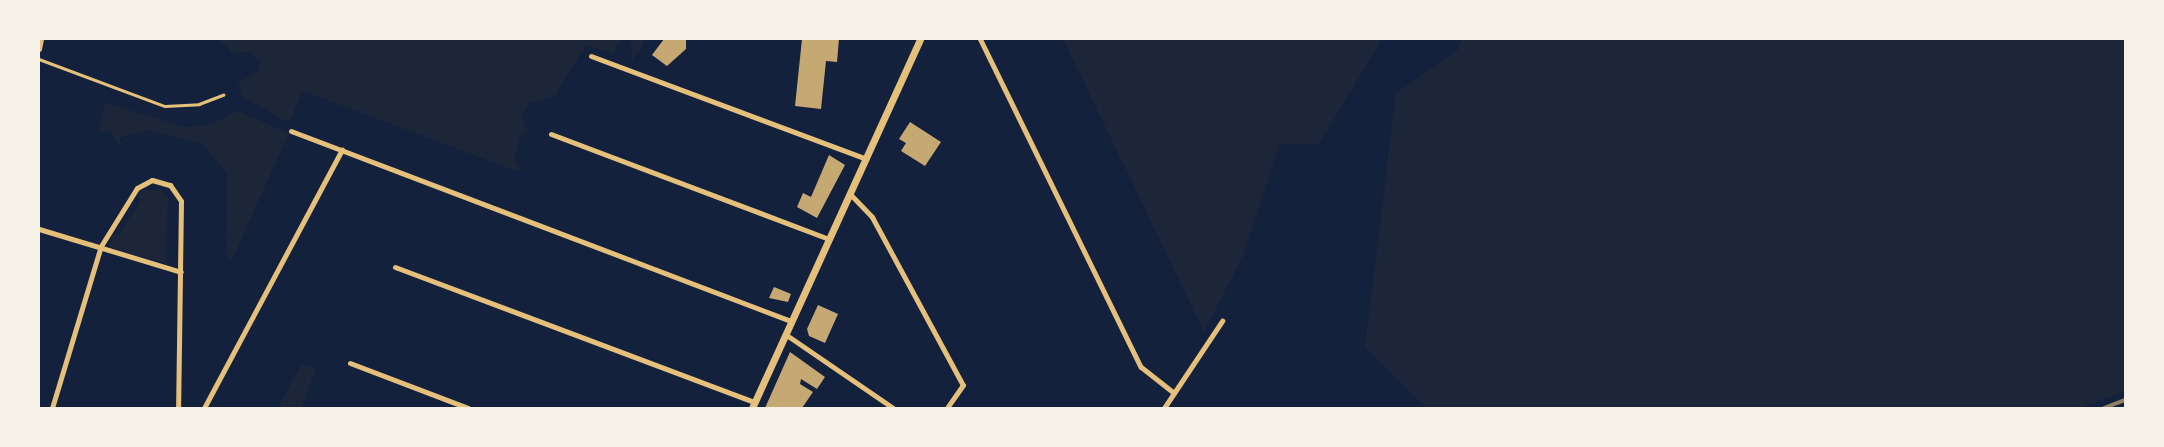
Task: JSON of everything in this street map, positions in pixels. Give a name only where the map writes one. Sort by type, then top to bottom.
[{"type":"street","points":[[39,49],[42,39]]},
{"type":"street","points":[[395,267],[753,405],[920,39]]},
{"type":"street","points":[[980,39],[1141,367],[1174,393]]},
{"type":"street","points":[[591,56],[866,158]]},
{"type":"street","points":[[292,130],[791,321]]},
{"type":"street","points":[[551,134],[829,239]]},
{"type":"street","points":[[204,408],[342,150]]},
{"type":"street","points":[[52,408],[101,246],[136,188],[152,180],[164,182],[181,201],[178,408]]},
{"type":"street","points":[[850,194],[872,217],[963,385],[947,408]]},
{"type":"street","points":[[39,229],[101,246],[181,272]]},
{"type":"street","points":[[1164,408],[1222,321]]},
{"type":"street","points":[[785,334],[893,408]]},
{"type":"street","points":[[350,363],[468,408]]},
{"type":"lane","points":[[39,59],[165,106],[199,104],[224,95]]},
{"type":"shaded area","points":[[219,39],[621,39],[613,54],[586,45],[555,96],[530,103],[521,115],[528,131],[520,136],[515,159],[522,173],[303,91],[289,123],[242,96],[238,83],[258,71],[260,63],[248,52],[232,53]]},
{"type":"shaded area","points":[[631,39],[646,39],[632,61],[631,46]]},
{"type":"shaded area","points":[[1063,39],[1382,39],[1318,145],[1280,144],[1243,256],[1204,332]]},
{"type":"shaded area","points":[[1462,39],[2125,39],[2125,391],[2079,408],[1427,408],[1365,347],[1396,93],[1457,51]]},
{"type":"shaded area","points":[[105,103],[185,127],[210,124],[238,111],[289,133],[232,260],[226,256],[227,173],[202,144],[147,130],[120,138],[120,147],[110,131],[98,133]]},
{"type":"shaded area","points":[[144,190],[161,190],[168,199],[166,263],[109,247],[113,234],[119,235],[141,200],[136,195]]},
{"type":"shaded area","points":[[301,365],[316,368],[302,408],[278,408]]},
{"type":"building","points":[[664,39],[686,39],[686,49],[667,66],[652,55]]},
{"type":"building","points":[[802,39],[839,39],[837,62],[826,61],[821,109],[795,106]]},
{"type":"building","points":[[910,122],[941,142],[925,166],[901,151],[906,143],[899,139]]},
{"type":"building","points":[[829,155],[845,165],[817,218],[797,207],[803,193],[811,197]]},
{"type":"building","points":[[774,287],[791,294],[788,302],[769,298]]},
{"type":"building","points":[[818,305],[838,314],[825,343],[809,336],[807,329]]},
{"type":"building","points":[[790,352],[825,377],[817,389],[801,379],[800,384],[813,392],[802,408],[765,408]]},
{"type":"railway","points":[[2104,408],[2125,400]]}]
